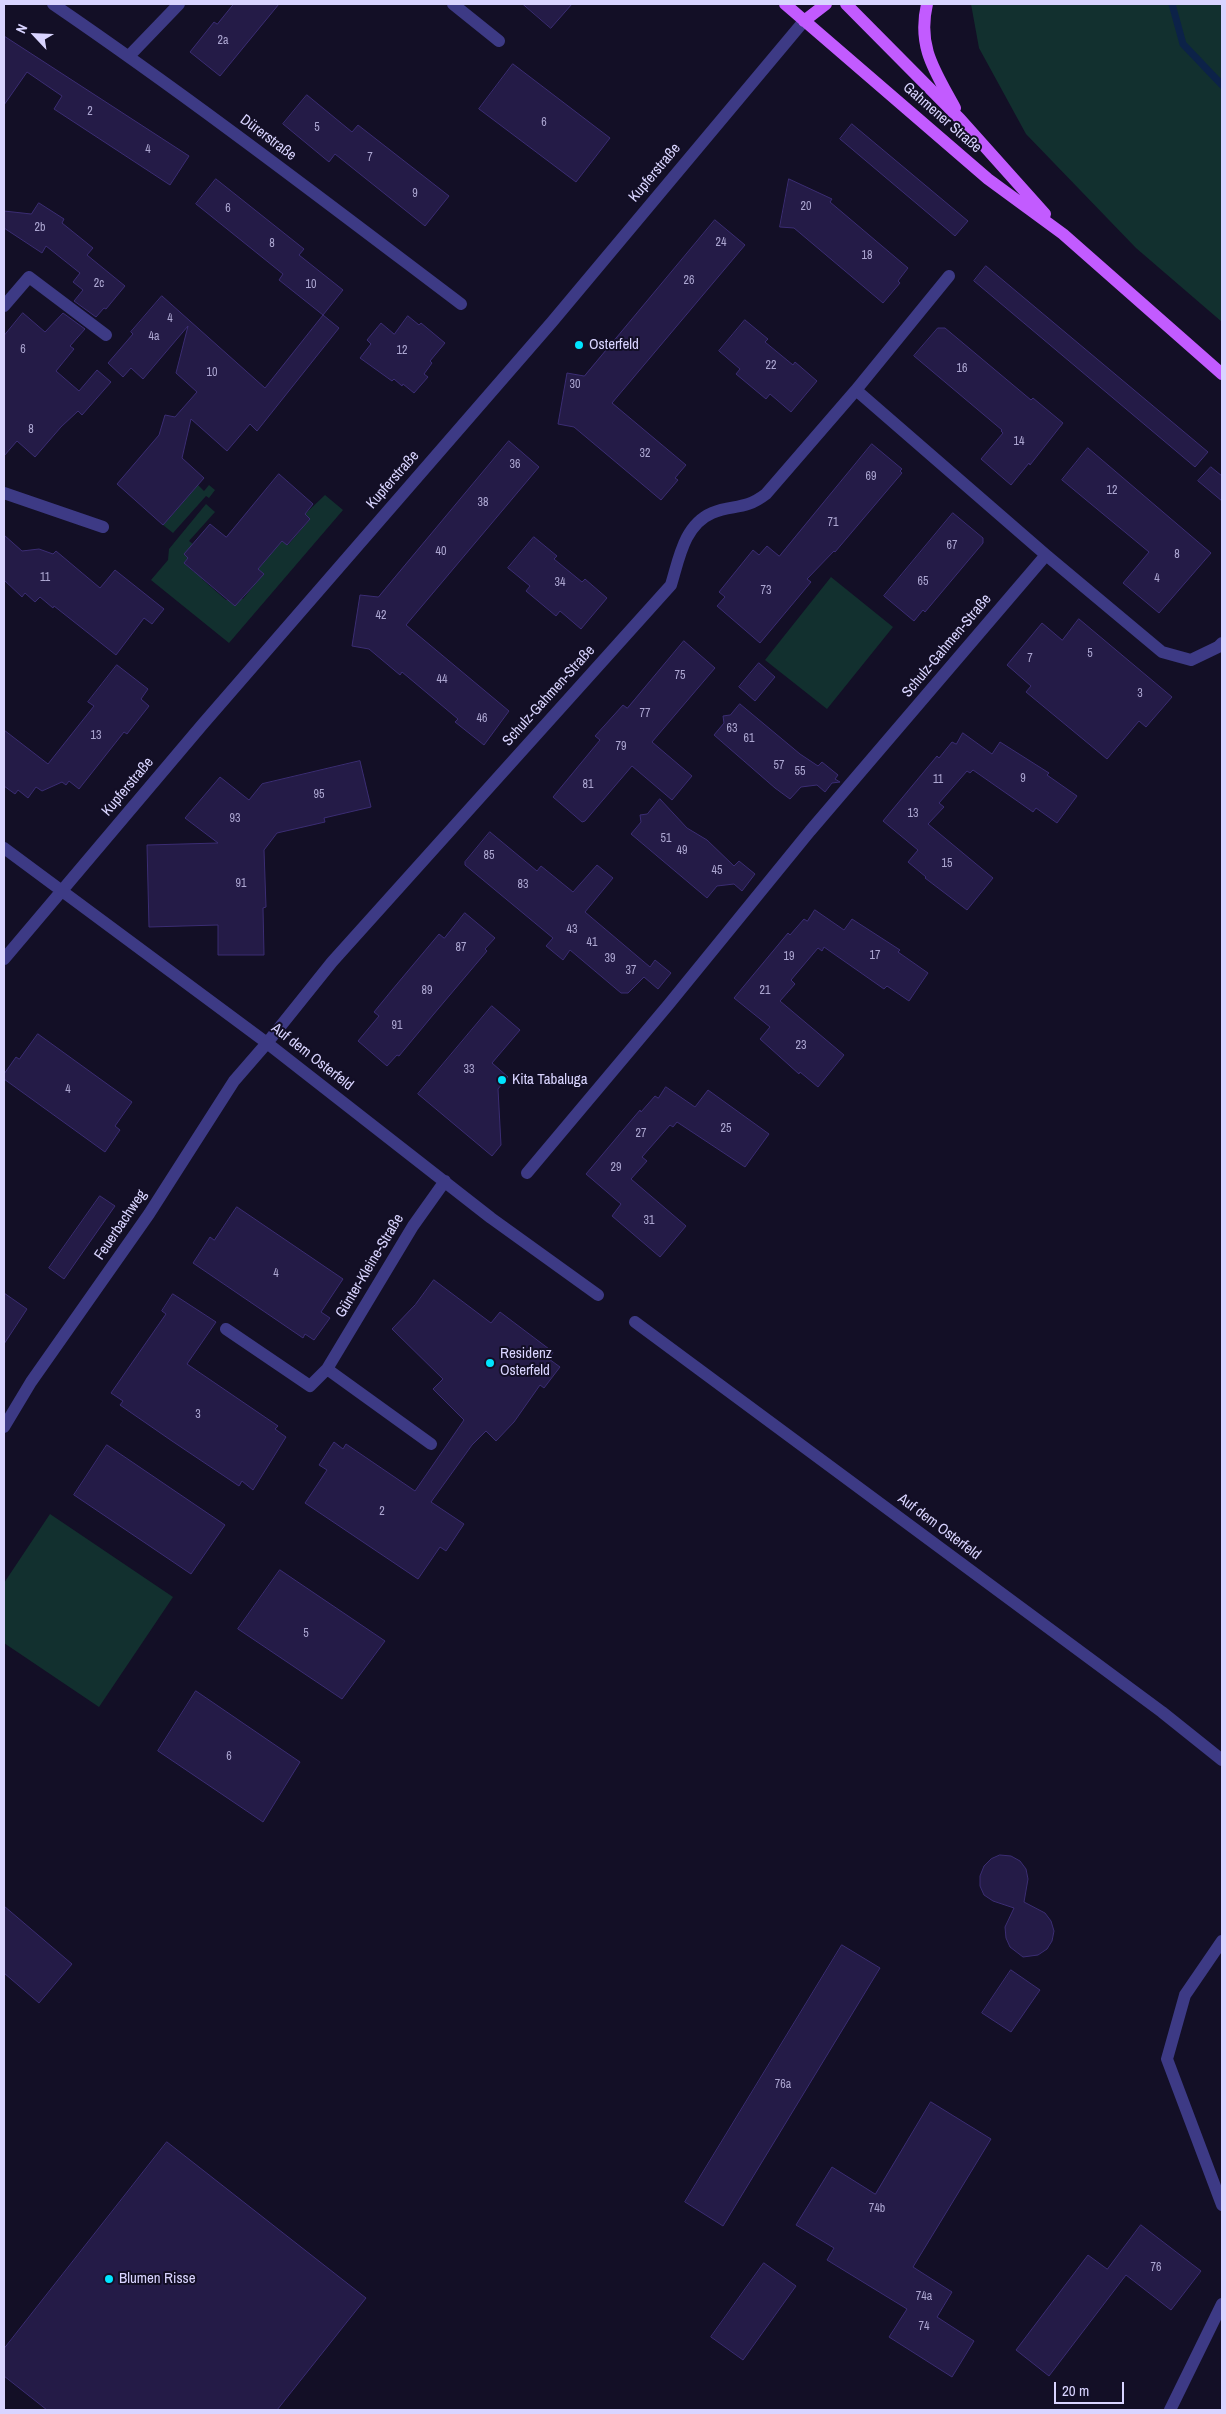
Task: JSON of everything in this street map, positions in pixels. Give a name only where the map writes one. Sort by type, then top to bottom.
[{"type":"main road","name":"Gahmener Straße","points":[[785,4],[988,179],[1063,234],[1222,374]]},
{"type":"main road","points":[[804,21],[826,4]]},
{"type":"main road","name":"Gahmener Straße","points":[[846,4],[960,118],[1063,234]]},
{"type":"main road","points":[[927,4],[923,23],[926,48],[934,68],[960,118]]},
{"type":"street","name":"Dürerstraße","points":[[53,4],[129,56],[461,304]]},
{"type":"street","points":[[129,56],[179,4]]},
{"type":"street","points":[[452,4],[499,41]]},
{"type":"street","name":"Kupferstraße","points":[[4,959],[214,710],[552,322],[804,21]]},
{"type":"street","name":"Schulz-Gahmen-Straße","points":[[267,1043],[338,955],[668,588],[681,550],[694,525],[712,513],[753,504],[766,494],[856,390],[949,276]]},
{"type":"street","points":[[4,306],[29,277],[106,335]]},
{"type":"street","points":[[856,390],[1046,555],[1162,652],[1191,660],[1218,647],[1222,643]]},
{"type":"street","points":[[4,493],[103,527]]},
{"type":"street","name":"Schulz-Gahmen-Straße","points":[[527,1173],[669,1004],[810,831],[1046,555]]},
{"type":"street","name":"Auf dem Osterfeld","points":[[4,848],[267,1043],[445,1181],[598,1295]]},
{"type":"street","name":"Feuerbachweg","points":[[4,1427],[31,1382],[149,1214],[234,1081],[267,1043]]},
{"type":"street","name":"Günter-Kleine-Straße","points":[[226,1329],[310,1386],[327,1369],[412,1226],[445,1181]]},
{"type":"street","name":"Auf dem Osterfeld","points":[[635,1322],[1162,1712],[1222,1760]]},
{"type":"street","points":[[327,1369],[431,1444]]},
{"type":"street","points":[[1222,1941],[1185,1995],[1168,2059],[1222,2205]]},
{"type":"street","points":[[1170,2410],[1222,2304]]},
{"type":"green space","points":[[971,4],[1222,4],[1222,322],[1136,248],[1026,134],[979,48]]},
{"type":"green space","points":[[198,485],[204,491],[209,485],[215,490],[209,498],[206,496],[173,533],[163,525]]},
{"type":"green space","points":[[325,495],[343,510],[229,643],[151,580],[168,560],[169,549],[206,504],[215,512],[189,541],[193,544],[184,563],[194,572],[199,567],[207,573],[202,579],[226,600],[243,599],[263,574],[258,569],[282,541],[288,545],[310,519],[305,514]]},
{"type":"green space","points":[[831,577],[893,627],[827,709],[765,660]]},
{"type":"green space","points":[[50,1514],[173,1597],[99,1707],[4,1643],[4,1583]]},
{"type":"building","points":[[234,4],[279,4],[220,76],[190,52],[214,22],[217,24]]},
{"type":"building","points":[[523,4],[572,4],[551,28]]},
{"type":"building","points":[[4,36],[189,156],[170,185],[54,109],[62,96],[27,72],[4,105]]},
{"type":"building","points":[[513,64],[610,138],[576,182],[479,109]]},
{"type":"building","points":[[307,95],[352,132],[358,125],[449,196],[425,226],[335,154],[329,162],[283,124]]},
{"type":"building","points":[[852,124],[968,221],[955,236],[840,139]]},
{"type":"building","points":[[216,179],[304,249],[299,255],[343,290],[323,315],[279,280],[283,274],[196,204]]},
{"type":"building","points":[[789,179],[832,199],[830,202],[908,268],[898,281],[900,283],[883,303],[794,228],[780,227]]},
{"type":"building","points":[[39,203],[64,219],[62,223],[93,248],[87,255],[125,286],[106,309],[104,308],[96,317],[74,301],[83,290],[73,282],[80,273],[46,246],[42,253],[4,228],[4,211],[31,214]]},
{"type":"building","points":[[715,220],[745,245],[612,403],[686,465],[675,478],[678,480],[661,500],[574,427],[558,424],[567,373],[584,376]]},
{"type":"building","points":[[986,266],[1208,452],[1195,467],[974,281]]},
{"type":"building","points":[[162,296],[265,388],[323,315],[339,328],[257,431],[250,424],[227,451],[191,419],[182,458],[204,478],[163,525],[117,484],[159,435],[165,415],[175,417],[197,392],[176,373],[188,326],[143,379],[131,368],[123,377],[108,363],[133,334],[131,332]]},
{"type":"building","points":[[23,313],[45,332],[63,313],[85,329],[70,346],[74,349],[56,371],[79,391],[97,370],[111,382],[82,415],[78,411],[35,457],[17,441],[4,456],[4,336]]},
{"type":"building","points":[[408,316],[419,325],[421,323],[445,343],[430,361],[432,363],[424,374],[428,377],[414,393],[394,379],[392,381],[360,358],[371,344],[367,340],[381,323],[394,334]]},
{"type":"building","points":[[745,320],[768,339],[765,342],[793,365],[795,362],[817,381],[791,412],[770,394],[766,399],[736,374],[740,369],[719,351]]},
{"type":"building","points":[[938,328],[945,328],[1031,400],[1033,398],[1063,423],[1030,465],[1029,463],[1011,485],[981,459],[1003,433],[1002,430],[914,356]]},
{"type":"building","points":[[509,441],[539,467],[406,625],[509,711],[484,745],[455,722],[458,719],[402,672],[400,675],[369,649],[352,646],[360,595],[378,597]]},
{"type":"building","points":[[872,444],[902,469],[900,471],[902,473],[835,552],[807,579],[811,582],[760,643],[717,606],[725,597],[719,592],[753,550],[759,555],[767,546],[779,556]]},
{"type":"building","points":[[1088,448],[1211,553],[1159,613],[1123,583],[1149,552],[1062,480]]},
{"type":"building","points":[[1211,467],[1222,476],[1222,501],[1198,481]]},
{"type":"building","points":[[279,474],[313,504],[305,514],[310,519],[287,545],[282,541],[258,569],[264,574],[235,606],[184,563],[188,558],[184,554],[210,524],[226,537]]},
{"type":"building","points":[[953,513],[983,538],[983,543],[925,612],[923,610],[914,621],[884,596]]},
{"type":"building","points":[[4,535],[22,551],[39,549],[53,554],[56,551],[100,588],[115,570],[164,609],[152,624],[144,618],[116,655],[54,606],[53,608],[40,597],[35,602],[25,593],[22,597],[4,580]]},
{"type":"building","points":[[534,537],[557,556],[554,559],[582,582],[585,579],[607,598],[581,629],[560,611],[556,616],[526,591],[530,586],[508,568]]},
{"type":"building","points":[[1079,619],[1172,697],[1146,727],[1139,721],[1107,759],[1026,692],[1031,686],[1007,665],[1042,623],[1062,640]]},
{"type":"building","points":[[684,641],[715,668],[652,742],[692,776],[672,800],[632,766],[585,821],[582,822],[553,797],[600,740],[595,736],[623,705],[627,708]]},
{"type":"building","points":[[759,663],[775,677],[755,701],[739,687]]},
{"type":"building","points":[[117,665],[148,689],[141,699],[149,706],[127,734],[124,732],[79,789],[69,781],[66,785],[62,782],[42,791],[36,787],[28,798],[18,790],[15,794],[4,786],[4,730],[48,764],[94,706],[88,702]]},
{"type":"building","points":[[740,704],[800,754],[818,766],[822,762],[838,775],[835,779],[840,782],[832,783],[825,792],[817,785],[801,787],[790,799],[775,788],[714,735],[724,723],[723,716],[730,715]]},
{"type":"building","points":[[963,733],[992,754],[1000,742],[1049,773],[1047,775],[1077,796],[1057,823],[1036,808],[1033,812],[973,770],[970,773],[967,771],[939,803],[944,807],[928,824],[993,878],[967,910],[925,878],[908,862],[918,850],[883,821],[937,756],[939,758],[952,742],[956,744]]},
{"type":"building","points":[[360,761],[371,807],[324,818],[325,822],[277,833],[264,850],[266,907],[263,908],[264,955],[218,955],[218,925],[149,927],[147,845],[218,843],[185,818],[220,777],[249,800],[262,784]]},
{"type":"building","points":[[660,799],[687,828],[707,840],[734,866],[739,861],[755,874],[742,891],[734,884],[717,886],[707,898],[631,834],[641,822],[640,815],[647,814]]},
{"type":"building","points":[[490,832],[537,871],[541,866],[573,892],[597,865],[613,878],[585,912],[650,967],[655,960],[671,973],[658,989],[644,977],[628,993],[621,993],[570,950],[563,960],[546,946],[553,938],[465,865],[465,862]]},
{"type":"building","points":[[815,910],[844,930],[852,919],[900,950],[898,952],[928,973],[909,1001],[887,986],[884,989],[824,947],[822,951],[818,948],[791,980],[795,984],[780,1001],[844,1055],[818,1087],[800,1072],[799,1074],[760,1039],[770,1027],[734,998],[788,933],[790,935],[804,919],[807,921]]},
{"type":"building","points":[[465,913],[495,938],[485,949],[487,951],[399,1056],[397,1055],[387,1066],[358,1041],[379,1016],[374,1012],[392,990],[439,934],[444,938]]},
{"type":"building","points":[[492,1006],[520,1030],[492,1063],[508,1077],[498,1089],[501,1145],[492,1156],[418,1094]]},
{"type":"building","points":[[38,1034],[132,1102],[115,1126],[120,1130],[105,1152],[4,1079],[4,1074],[16,1057],[19,1059]]},
{"type":"building","points":[[666,1087],[695,1107],[708,1090],[769,1134],[745,1167],[677,1122],[673,1127],[670,1125],[642,1157],[647,1161],[631,1179],[686,1226],[660,1257],[612,1216],[621,1204],[586,1174],[640,1110],[641,1112],[655,1096],[658,1098]]},
{"type":"building","points":[[100,1196],[115,1206],[64,1279],[49,1268]]},
{"type":"building","points":[[237,1207],[343,1279],[321,1312],[330,1318],[314,1340],[305,1334],[303,1338],[193,1263],[210,1237],[214,1240]]},
{"type":"building","points":[[434,1280],[491,1323],[500,1312],[553,1352],[549,1359],[560,1367],[544,1388],[540,1385],[514,1422],[496,1441],[486,1431],[472,1445],[431,1502],[464,1524],[446,1551],[440,1547],[418,1579],[305,1503],[327,1470],[319,1465],[334,1442],[343,1449],[346,1444],[415,1491],[464,1420],[433,1389],[443,1379],[392,1329],[415,1305]]},
{"type":"building","points":[[4,1293],[27,1309],[4,1344]]},
{"type":"building","points":[[173,1294],[216,1322],[187,1364],[278,1426],[275,1429],[286,1437],[253,1490],[242,1481],[239,1486],[172,1441],[120,1405],[123,1401],[111,1393],[166,1314],[162,1311]]},
{"type":"building","points":[[107,1445],[225,1525],[191,1574],[74,1495]]},
{"type":"building","points":[[280,1570],[385,1641],[342,1699],[238,1629]]},
{"type":"building","points":[[196,1691],[300,1762],[263,1822],[158,1751]]},
{"type":"building","points":[[1000,1855],[1011,1856],[1020,1861],[1026,1869],[1028,1879],[1024,1902],[1045,1913],[1051,1921],[1054,1931],[1052,1941],[1047,1949],[1038,1955],[1023,1957],[1010,1947],[1006,1938],[1005,1927],[1014,1908],[993,1901],[984,1895],[980,1886],[980,1876],[984,1866],[991,1859]]},
{"type":"building","points":[[4,1906],[72,1964],[39,2003],[4,1973]]},
{"type":"building","points":[[842,1945],[880,1968],[723,2226],[685,2202]]},
{"type":"building","points":[[1011,1970],[1040,1990],[1011,2032],[982,2013]]},
{"type":"building","points":[[931,2102],[991,2139],[913,2267],[952,2292],[937,2317],[974,2341],[952,2377],[889,2337],[907,2309],[827,2260],[834,2248],[796,2225],[832,2167],[875,2194]]},
{"type":"building","points":[[167,2142],[366,2298],[277,2410],[47,2410],[4,2376],[4,2349]]},
{"type":"building","points":[[1141,2225],[1201,2271],[1171,2310],[1126,2275],[1049,2376],[1016,2350],[1088,2255],[1107,2269]]},
{"type":"building","points":[[764,2263],[796,2286],[743,2360],[711,2337]]},
{"type":"waterway","points":[[1172,4],[1183,44],[1222,85]]},
{"type":"place","name":"Osterfeld","points":[[579,345]]},
{"type":"place","name":"Kita Tabaluga","points":[[502,1080]]},
{"type":"place","name":"Residenz Osterfeld","points":[[490,1363]]},
{"type":"place","name":"Blumen Risse","points":[[109,2279]]}]
